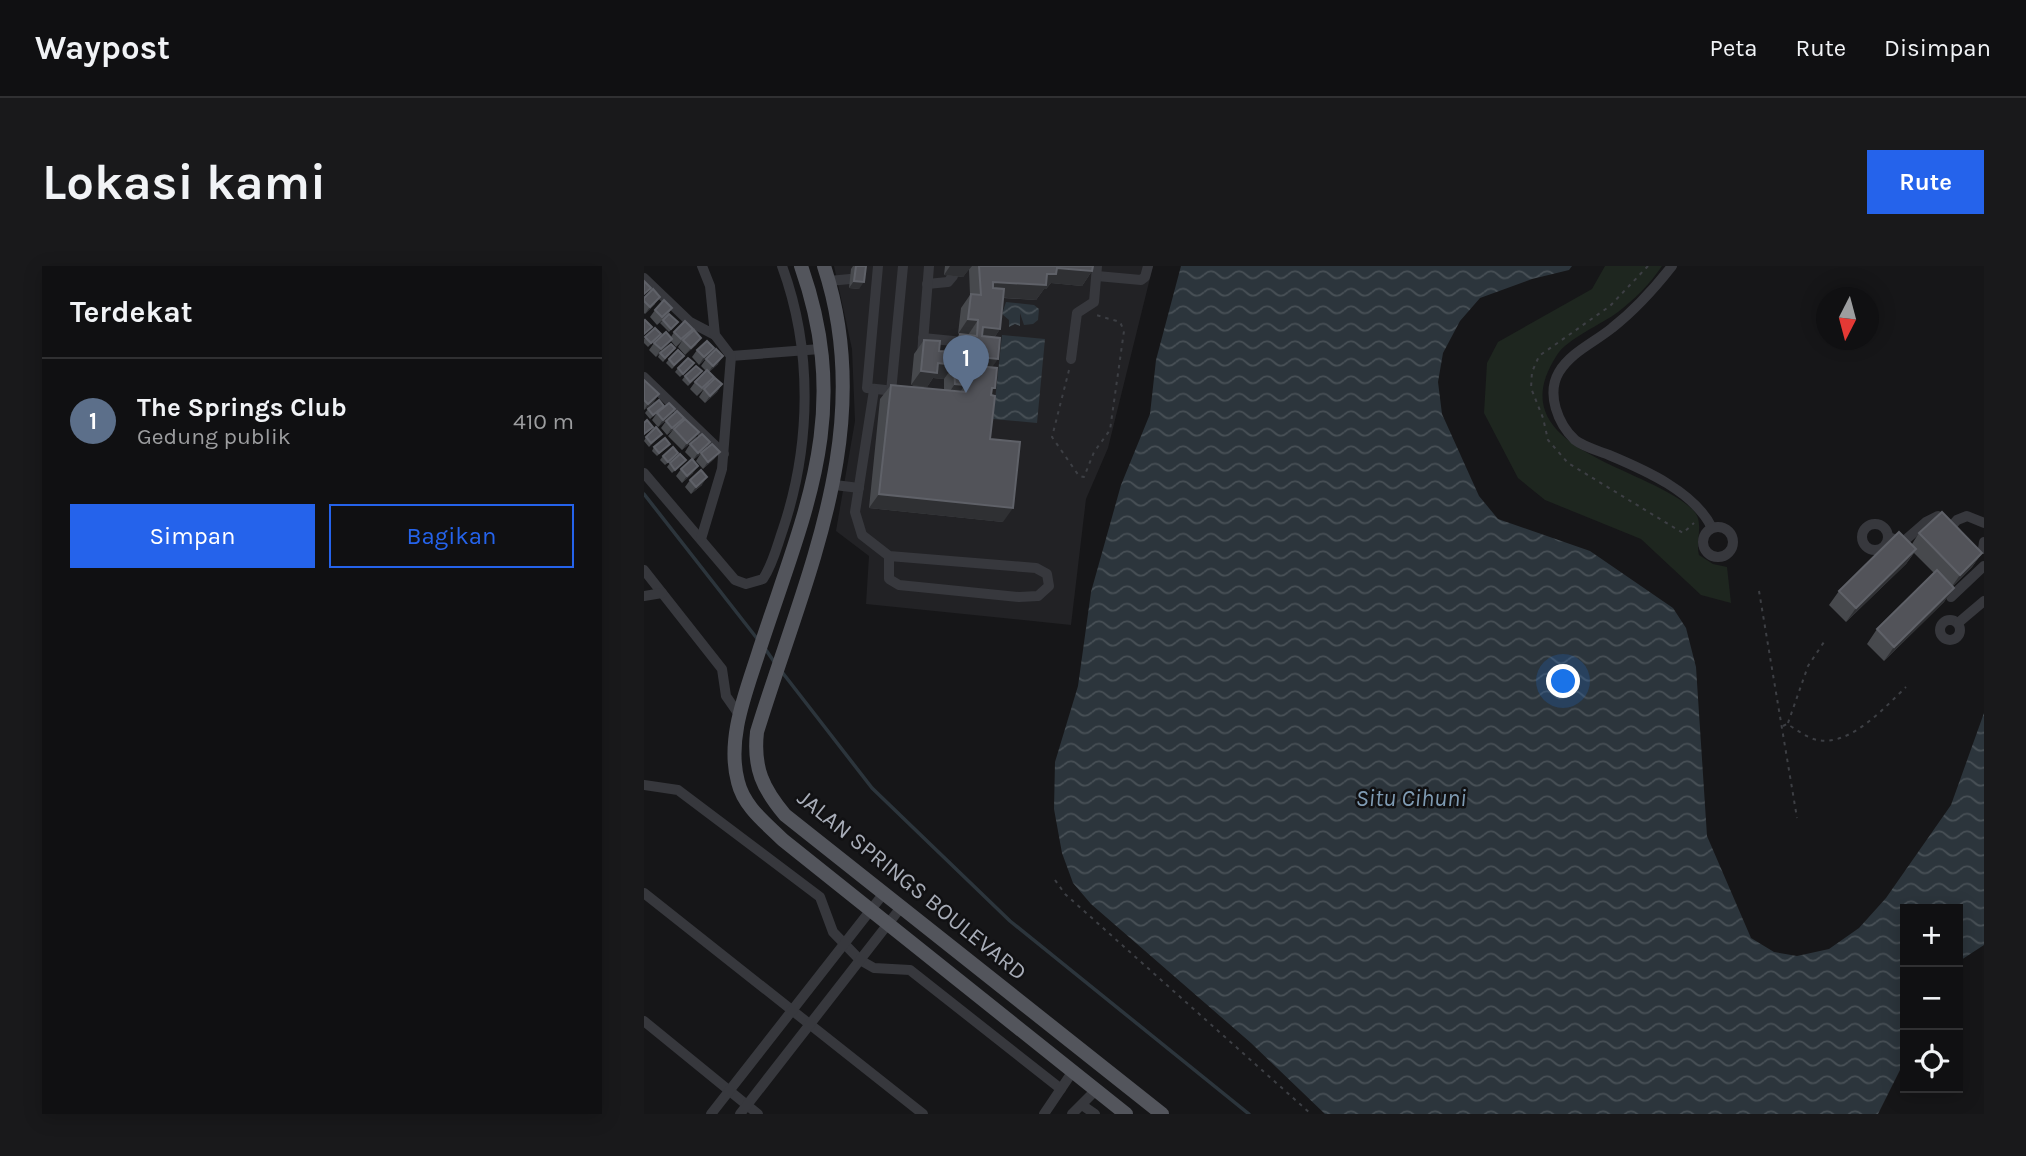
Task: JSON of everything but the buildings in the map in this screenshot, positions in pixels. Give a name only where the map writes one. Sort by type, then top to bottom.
[{"type":"main road","name":"JALAN SPRINGS BOULEVARD","points":[[801,266],[820,349],[824,403],[818,465],[807,514],[744,698],[736,737],[736,772],[742,795],[752,810],[783,840],[1126,1114]]},
{"type":"main road","name":"JALAN SPRINGS BOULEVARD","points":[[824,266],[837,322],[844,402],[835,485],[757,733],[756,756],[763,787],[785,815],[1162,1114]]},
{"type":"street","points":[[702,266],[710,286],[715,335]]},
{"type":"street","points":[[644,473],[736,580],[746,584],[763,579],[769,570],[790,507],[799,469],[805,404],[803,351],[782,266]]},
{"type":"street","points":[[849,266],[852,279]]},
{"type":"street","points":[[878,266],[866,385],[874,390],[913,393],[919,386]]},
{"type":"street","points":[[891,392],[903,266]]},
{"type":"street","points":[[922,355],[929,266]]},
{"type":"street","points":[[1121,278],[1123,266]]},
{"type":"street","points":[[1071,359],[1077,313],[1093,305],[1097,271],[1140,281],[1148,266]]},
{"type":"street","points":[[1672,266],[1642,301],[1570,359],[1558,374],[1554,400],[1560,423],[1577,442],[1640,468],[1705,512],[1713,528]]},
{"type":"street","points":[[927,284],[948,282],[953,276]]},
{"type":"street","points":[[644,278],[690,322],[715,335],[731,356],[724,454],[714,501],[701,539]]},
{"type":"street","points":[[829,281],[876,280]]},
{"type":"street","points":[[923,338],[963,342]]},
{"type":"street","points":[[731,356],[820,349]]},
{"type":"street","points":[[644,377],[724,454]]},
{"type":"street","points":[[874,390],[855,512],[856,523],[862,535],[889,556],[1036,568],[1047,574],[1049,586],[1038,596],[1019,597],[899,585],[889,579],[889,556]]},
{"type":"street","points":[[835,485],[859,488]]},
{"type":"street","points":[[1888,537],[1903,542],[1926,522],[1938,516],[1958,539]]},
{"type":"street","points":[[1949,529],[1957,520],[1967,516],[1984,523]]},
{"type":"street","points":[[1951,597],[1984,566]]},
{"type":"street","points":[[644,570],[722,669],[726,696],[740,716]]},
{"type":"street","points":[[644,596],[662,593]]},
{"type":"street","points":[[1958,623],[1984,601]]},
{"type":"street","points":[[644,785],[678,790],[820,897],[832,932],[860,960],[874,968],[910,970],[1061,1089]]},
{"type":"street","points":[[644,893],[923,1114]]},
{"type":"street","points":[[711,1114],[884,893]]},
{"type":"street","points":[[744,1110],[902,906]]},
{"type":"street","points":[[644,1021],[729,1091],[744,1110],[758,1114]]},
{"type":"street","points":[[1044,1114],[1073,1071]]},
{"type":"street","points":[[1072,1114],[1096,1090]]},
{"type":"street","points":[[1082,1105],[1094,1114]]},
{"type":"path","points":[[1648,266],[1610,306],[1539,356],[1532,372],[1531,388],[1548,440],[1568,463],[1586,476],[1682,533],[1705,512]]},
{"type":"path","points":[[1071,359],[1052,437],[1079,476],[1084,477],[1094,452],[1110,430],[1124,331],[1120,322],[1109,316],[1077,313]]},
{"type":"path","points":[[1759,591],[1797,818]]},
{"type":"path","points":[[1782,726],[1787,724],[1808,666],[1824,642]]},
{"type":"path","points":[[1787,724],[1814,740],[1842,737],[1884,708],[1906,687]]},
{"type":"path","points":[[1055,880],[1065,894],[1311,1114]]},
{"type":"shaded area","points":[[834,266],[1153,266],[1108,448],[1086,499],[1071,625],[866,604],[869,556],[836,531],[855,421],[852,349]]},
{"type":"shaded area","points":[[1605,266],[1662,266],[1624,307],[1576,338],[1557,355],[1543,387],[1546,413],[1561,434],[1585,452],[1672,495],[1693,510],[1699,526],[1699,555],[1713,564],[1727,567],[1731,603],[1701,595],[1641,539],[1545,500],[1518,478],[1484,413],[1487,363],[1498,342],[1592,289]]},
{"type":"water","name":"Situ Cihuni","points":[[1181,266],[1572,266],[1569,270],[1532,279],[1480,298],[1460,321],[1443,353],[1438,382],[1442,414],[1479,496],[1498,519],[1590,551],[1673,608],[1686,628],[1696,667],[1707,836],[1751,938],[1774,952],[1797,956],[1829,949],[1859,928],[1886,898],[1951,805],[1984,713],[1984,945],[1963,959],[1963,904],[1900,904],[1900,1070],[1878,1114],[1325,1114],[1251,1043],[1091,904],[1073,883],[1062,853],[1054,809],[1055,762],[1078,686],[1091,592],[1121,485],[1150,414],[1156,360]]},
{"type":"water","points":[[1006,302],[1034,305],[1039,309],[1038,320],[1024,325],[1020,313],[1020,326],[1015,324],[1009,327],[1009,320],[1002,314]]},
{"type":"water","points":[[1002,335],[1045,339],[1037,423],[993,419]]},
{"type":"waterway","points":[[644,494],[759,641]]},
{"type":"waterway","points":[[766,650],[775,663]]},
{"type":"waterway","points":[[782,672],[872,788],[1010,921],[1249,1114]]},
{"type":"place","name":"The Springs Club","points":[[966,393]]}]
